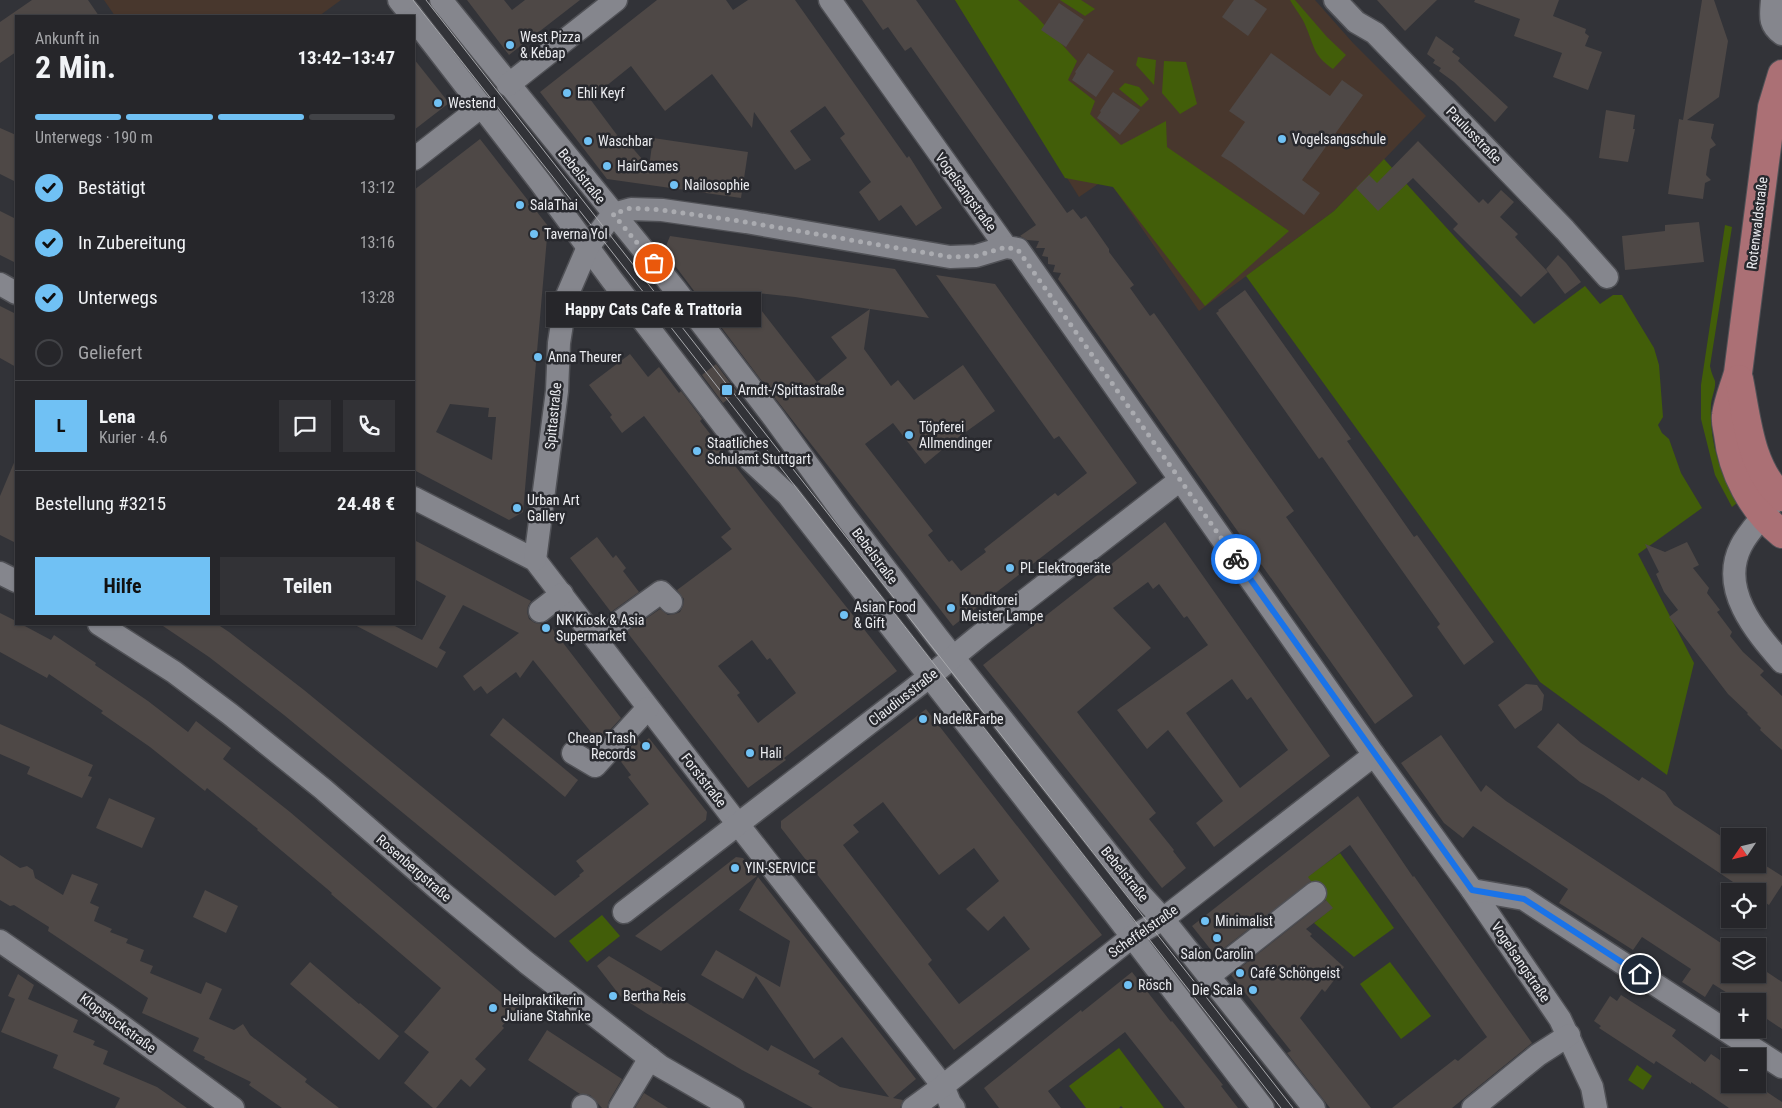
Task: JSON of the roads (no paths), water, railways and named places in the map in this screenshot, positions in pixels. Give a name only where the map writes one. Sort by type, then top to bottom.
[{"type":"main road","name":"Rotenwaldstraße","points":[[1782,74],[1772,107],[1738,373],[1726,416],[1729,447],[1744,486],[1762,516],[1782,534]]},
{"type":"main road","name":"Rotenwaldstraße","points":[[1738,373],[1755,454],[1764,472],[1780,495]]},
{"type":"street","points":[[399,0],[411,15]]},
{"type":"street","name":"Bebelstraße","points":[[441,0],[675,289],[757,395],[843,514],[952,657],[1141,895],[1163,919],[1314,1108]]},
{"type":"street","points":[[508,85],[616,0]]},
{"type":"street","name":"Vogelsangstraße","points":[[830,0],[1006,247],[1018,250],[1374,755],[1472,890],[1560,1019],[1592,1087],[1596,1108]]},
{"type":"street","name":"Paulusstraße","points":[[1335,0],[1356,22],[1375,33],[1565,230],[1607,277]]},
{"type":"street","points":[[1772,0],[1771,22],[1777,31],[1782,34]]},
{"type":"street","points":[[415,20],[750,460],[788,496],[1264,1108]]},
{"type":"street","points":[[415,158],[482,106]]},
{"type":"street","points":[[613,214],[631,208],[662,210],[746,222],[950,257],[976,256],[1006,247]]},
{"type":"street","name":"Spittastraße","points":[[535,560],[557,391],[559,343],[566,298],[588,247],[613,214]]},
{"type":"street","points":[[0,284],[15,292]]},
{"type":"street","name":"Claudiusstraße","points":[[624,912],[929,677],[952,657],[1180,480]]},
{"type":"street","points":[[1780,495],[1762,516],[1727,569],[1744,611],[1761,637],[1782,662]]},
{"type":"street","name":"Forststraße","points":[[415,499],[535,560],[737,824],[943,1086],[954,1108]]},
{"type":"street","points":[[0,573],[15,580]]},
{"type":"street","points":[[596,639],[661,592],[671,602]]},
{"type":"street","points":[[540,611],[562,594]]},
{"type":"street","name":"Rosenbergstraße","points":[[101,625],[174,672],[230,714],[323,789],[439,890],[527,963],[660,1066],[733,1108]]},
{"type":"street","points":[[573,752],[595,766],[648,708]]},
{"type":"street","name":"Scheffelstraße","points":[[913,1108],[1132,937],[1163,919],[1374,755]]},
{"type":"street","points":[[1472,890],[1524,899],[1782,1067]]},
{"type":"street","points":[[1209,976],[1315,893]]},
{"type":"street","name":"Klopstockstraße","points":[[0,942],[107,1015],[233,1108]]},
{"type":"street","points":[[1473,1108],[1538,1055],[1569,1035]]},
{"type":"street","points":[[620,1108],[650,1058]]},
{"type":"tram line","points":[[413,0],[1281,1108]]},
{"type":"tram line","points":[[426,0],[1293,1108]]},
{"type":"place","name":"West Pizza & Kebap","points":[[510,45]]},
{"type":"place","name":"Ehli Keyf","points":[[567,93]]},
{"type":"place","name":"Westend","points":[[438,103]]},
{"type":"place","name":"Vogelsangschule","points":[[1282,139]]},
{"type":"place","name":"Waschbar","points":[[588,141]]},
{"type":"place","name":"HairGames","points":[[607,166]]},
{"type":"place","name":"Nailosophie","points":[[674,185]]},
{"type":"place","name":"SalaThai","points":[[520,205]]},
{"type":"place","name":"Taverna Yol","points":[[534,234]]},
{"type":"place","name":"Happy Cats Cafe & Trattoria","points":[[654,263]]},
{"type":"place","name":"Anna Theurer","points":[[538,357]]},
{"type":"place","name":"Arndt-/Spittastraße","points":[[727,390]]},
{"type":"place","name":"Töpferei Allmendinger","points":[[909,435]]},
{"type":"place","name":"Staatliches Schulamt Stuttgart","points":[[697,451]]},
{"type":"place","name":"Urban Art Gallery","points":[[517,508]]},
{"type":"place","name":"PL Elektrogeräte","points":[[1010,568]]},
{"type":"place","name":"Konditorei Meister Lampe","points":[[951,608]]},
{"type":"place","name":"Asian Food & Gift","points":[[844,615]]},
{"type":"place","name":"NK Kiosk & Asia Supermarket","points":[[546,628]]},
{"type":"place","name":"Nadel&Farbe","points":[[923,719]]},
{"type":"place","name":"Cheap Trash Records","points":[[646,746]]},
{"type":"place","name":"Hali","points":[[750,753]]},
{"type":"place","name":"YIN-SERVICE","points":[[735,868]]},
{"type":"place","name":"Minimalist","points":[[1205,921]]},
{"type":"place","name":"Salon Carolin","points":[[1217,938]]},
{"type":"place","name":"Café Schöngeist","points":[[1240,973]]},
{"type":"place","name":"Rösch","points":[[1128,985]]},
{"type":"place","name":"Die Scala","points":[[1253,990]]},
{"type":"place","name":"Bertha Reis","points":[[613,996]]},
{"type":"place","name":"Heilpraktikerin Juliane Stahnke","points":[[493,1008]]}]
